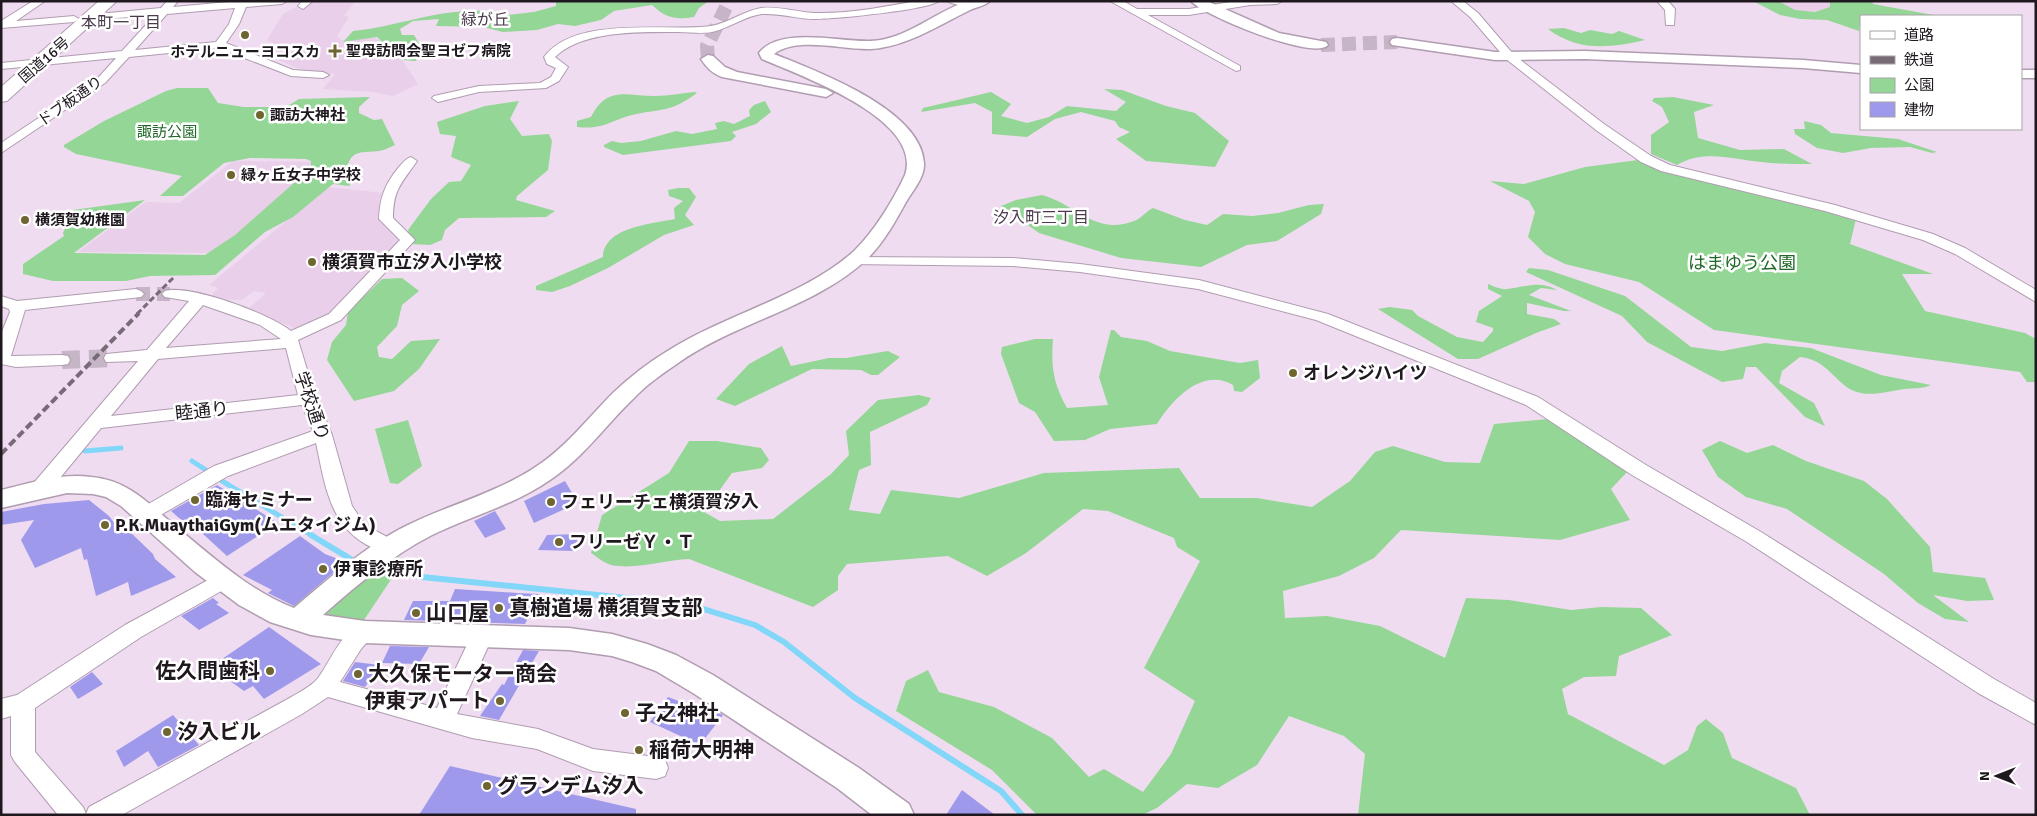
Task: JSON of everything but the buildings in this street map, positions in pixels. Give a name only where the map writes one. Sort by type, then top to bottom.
[{"type":"highway","name":"国道16号","points":[[1,81],[74,19],[109,1]]},
{"type":"highway","name":"国道16号","points":[[1,98],[42,62],[93,9]]},
{"type":"street","points":[[2,25],[40,1]]},
{"type":"street","name":"ドブ板通り","points":[[1,149],[102,81],[173,1]]},
{"type":"street","points":[[93,9],[165,10],[282,1]]},
{"type":"street","points":[[438,98],[479,89],[530,88],[548,84],[555,79],[562,67],[551,62],[549,56],[558,48],[584,37],[650,29],[710,29],[724,26],[754,7],[816,16],[885,10],[934,1]]},
{"type":"street","points":[[952,1],[981,2]]},
{"type":"street","points":[[1114,1],[1236,68]]},
{"type":"street","points":[[1196,1],[1212,10],[1290,41],[1321,45]]},
{"type":"street","points":[[1135,12],[1212,10],[1250,2],[1277,1]]},
{"type":"street","points":[[1456,1],[1474,15],[1510,56],[1600,127],[1646,159],[1666,168],[1830,208],[1928,237],[1960,251],[2036,297]]},
{"type":"street","points":[[1662,1],[1670,9],[1670,22]]},
{"type":"street","points":[[299,620],[326,596],[390,548],[423,528],[497,497],[546,471],[576,446],[625,394],[673,356],[703,338],[817,282],[853,261],[884,226],[916,167],[915,154],[908,139],[846,89],[774,60],[766,53],[773,47],[796,42],[870,45],[888,43],[981,2]]},
{"type":"street","points":[[218,45],[244,3]]},
{"type":"street","points":[[2,25],[74,19]]},
{"type":"street","points":[[1397,42],[1460,52],[1510,56],[1585,55],[1804,64],[1860,69]]},
{"type":"street","points":[[1,66],[218,45],[226,46],[291,73],[323,75]]},
{"type":"street","points":[[708,59],[711,65],[721,72],[810,88],[869,106]]},
{"type":"street","points":[[2022,74],[2036,74]]},
{"type":"street","points":[[112,358],[152,356],[289,340],[334,317],[408,240],[386,219],[386,198],[388,190],[411,161]]},
{"type":"street","points":[[853,261],[1013,262],[1080,268],[1199,285],[1322,317],[1532,401],[1639,470],[1754,537],[1986,686],[2036,715]]},
{"type":"street","points":[[9,303],[136,294]]},
{"type":"street","points":[[170,294],[199,299],[264,322],[276,327],[289,340]]},
{"type":"street","points":[[39,490],[199,299]]},
{"type":"street","points":[[9,303],[18,312],[2,352],[3,359],[16,362],[62,360]]},
{"type":"street","name":"学校通り","points":[[289,340],[308,399],[322,434],[338,493],[348,518],[356,529],[390,548]]},
{"type":"street","name":"睦通り","points":[[96,423],[308,399]]},
{"type":"street","points":[[145,516],[221,471],[322,434]]},
{"type":"street","points":[[1,499],[39,490],[72,486],[104,487],[126,497],[145,516],[223,580],[251,599],[280,614],[299,620],[340,629],[365,632],[578,640],[612,645],[666,663],[832,767],[898,815]]},
{"type":"street","points":[[74,815],[23,755],[12,706],[132,631],[223,580]]},
{"type":"street","points":[[98,815],[294,707],[326,687],[353,643],[365,632]]},
{"type":"street","points":[[443,720],[482,636]]},
{"type":"street","points":[[326,687],[472,728],[538,739],[593,760],[656,768]]},
{"type":"shaded area","name":"聖母訪問会聖ヨゼフ病院","points":[[355,1],[344,16],[349,17],[337,36],[341,40],[371,37],[391,43],[418,84],[393,96],[372,92],[323,89],[335,74],[299,69],[265,54],[283,48],[267,40],[283,14],[300,5],[315,2]]},
{"type":"shaded area","points":[[1771,1],[1834,1],[1837,11],[1789,12]]},
{"type":"shaded area","points":[[233,161],[338,162],[232,253],[78,252],[146,202],[179,203]]},
{"type":"shaded area","name":"横須賀市立汐入小学校","points":[[327,187],[384,193],[384,221],[407,242],[333,315],[299,330],[248,309],[266,293],[254,291],[242,300],[213,299],[213,293],[218,288],[209,285]]},
{"type":"green space","points":[[556,1],[709,1],[699,8],[694,17],[671,17],[652,5],[614,11],[601,20],[575,26],[558,24],[537,30],[503,32],[483,27],[436,26],[439,19],[413,21],[400,29],[402,35],[414,35],[422,49],[421,57],[415,61],[403,60],[377,37],[343,42],[353,31],[436,15],[453,12],[489,11],[492,17],[534,12],[556,6]]},
{"type":"green space","points":[[1753,1],[1778,1],[1795,10],[1815,12],[1830,7],[1830,1],[1872,1],[1873,4],[1934,15],[1860,15],[1859,31],[1827,20],[1800,19],[1780,15]]},
{"type":"green space","points":[[1564,28],[1581,33],[1590,30],[1612,34],[1619,31],[1645,40],[1620,45],[1583,45],[1571,42],[1548,29]]},
{"type":"green space","name":"諏訪公園","points":[[177,88],[208,88],[218,103],[244,107],[286,107],[299,99],[370,97],[359,107],[359,113],[374,120],[382,119],[395,145],[381,151],[363,152],[355,155],[351,158],[347,168],[363,167],[349,186],[333,184],[293,217],[265,232],[215,275],[150,276],[126,281],[53,281],[23,274],[23,264],[64,236],[63,233],[73,210],[145,200],[74,253],[205,255],[235,235],[311,168],[311,161],[306,159],[250,158],[224,163],[183,196],[160,196],[182,176],[76,154],[64,147],[64,145],[104,121],[166,91]]},
{"type":"green space","points":[[1104,89],[1122,90],[1166,106],[1195,113],[1229,141],[1215,167],[1146,161],[1116,139],[1130,132],[1119,127],[1115,121],[1081,112],[1055,119],[1027,137],[992,134],[992,112],[975,103],[921,112],[923,108],[991,92],[1011,104],[1001,116],[1027,123],[1049,117],[1067,106],[1116,111],[1126,102]]},
{"type":"green space","points":[[697,93],[673,107],[632,115],[600,126],[577,127],[577,121],[591,117],[597,107],[611,96],[627,94],[660,96]]},
{"type":"green space","points":[[1673,97],[1714,105],[1694,112],[1698,138],[1740,150],[1784,149],[1812,164],[1761,162],[1708,156],[1697,157],[1677,165],[1651,154],[1651,135],[1669,122],[1662,107],[1652,101],[1654,98]]},
{"type":"green space","points":[[519,101],[510,119],[522,136],[549,134],[552,141],[548,170],[517,196],[516,200],[555,211],[546,217],[459,218],[445,230],[442,240],[430,245],[411,244],[408,230],[431,199],[449,182],[461,181],[471,165],[451,157],[456,136],[440,134],[437,122],[485,106]]},
{"type":"green space","points":[[765,101],[771,112],[756,124],[732,132],[736,136],[731,141],[623,155],[604,147],[604,145],[612,141],[621,143],[641,141],[676,131],[692,134],[717,129],[715,123],[724,121],[734,124],[750,116],[749,110],[754,105]]},
{"type":"green space","points":[[1804,121],[1821,125],[1831,133],[1898,139],[1937,152],[1932,153],[1910,147],[1871,148],[1843,153],[1817,148],[1795,134],[1794,129],[1805,129]]},
{"type":"green space","name":"はまゆう公園","points":[[1638,160],[1675,174],[1856,219],[1850,244],[1933,274],[1902,274],[1925,311],[2025,333],[2036,339],[2036,382],[2027,382],[2020,372],[1714,330],[1639,282],[1565,264],[1545,254],[1528,237],[1535,212],[1529,201],[1490,181],[1524,184],[1585,167]]},
{"type":"green space","points":[[689,188],[696,197],[685,215],[694,225],[664,235],[608,268],[570,286],[552,292],[536,290],[536,286],[603,257],[605,247],[611,239],[620,233],[642,225],[675,219],[674,208],[683,201],[669,196],[668,190]]},
{"type":"green space","points":[[1042,195],[1054,199],[1097,222],[1108,225],[1120,225],[1134,221],[1153,208],[1185,220],[1207,225],[1223,214],[1252,216],[1324,204],[1321,214],[1277,241],[1247,245],[1201,267],[1121,258],[1039,233],[1001,206],[1016,200]]},
{"type":"green space","points":[[1529,268],[1548,270],[1625,296],[1691,347],[1722,351],[1765,343],[1811,348],[1881,375],[1931,385],[1921,388],[1866,394],[1851,390],[1814,360],[1800,357],[1782,371],[1779,383],[1814,403],[1825,426],[1805,417],[1756,367],[1746,367],[1743,379],[1722,382],[1647,342],[1622,316],[1526,272]]},
{"type":"green space","points":[[402,278],[419,291],[402,305],[397,326],[377,347],[379,357],[392,359],[411,341],[440,339],[419,369],[394,391],[354,401],[327,360],[332,342],[346,325],[348,312],[382,279]]},
{"type":"green space","points":[[1488,284],[1505,289],[1544,285],[1557,290],[1541,288],[1529,295],[1571,311],[1527,303],[1527,314],[1554,319],[1561,324],[1478,359],[1458,359],[1378,309],[1390,307],[1412,310],[1418,316],[1457,337],[1483,342],[1493,331],[1493,328],[1476,322],[1479,311],[1502,296],[1488,289]]},
{"type":"green space","points":[[1111,330],[1114,330],[1121,337],[1147,341],[1170,351],[1240,363],[1258,360],[1260,378],[1242,392],[1234,391],[1233,385],[1221,381],[1210,380],[1199,383],[1179,396],[1157,424],[1110,429],[1085,440],[1054,441],[1035,412],[1019,403],[1001,354],[1002,347],[1035,339],[1053,339],[1052,358],[1054,375],[1067,408],[1108,405],[1099,377]]},
{"type":"green space","points":[[782,346],[791,366],[829,358],[846,358],[888,351],[900,357],[878,375],[871,375],[861,370],[812,369],[735,406],[716,399],[749,364]]},
{"type":"green space","points":[[919,395],[931,398],[927,405],[870,432],[871,465],[859,470],[849,510],[880,514],[891,490],[959,498],[1044,473],[1179,468],[1200,498],[1257,498],[1312,507],[1350,481],[1375,452],[1393,446],[1445,462],[1480,463],[1494,424],[1548,419],[1627,472],[1611,489],[1630,520],[1560,540],[1401,530],[1374,558],[1339,576],[1283,591],[1285,618],[1327,616],[1380,626],[1445,658],[1466,598],[1509,600],[1571,610],[1601,607],[1641,608],[1672,635],[1619,656],[1616,676],[1584,677],[1562,689],[1568,714],[1664,765],[1688,750],[1697,726],[1706,719],[1723,733],[1732,758],[1796,788],[1810,815],[1358,815],[1365,754],[1344,736],[1289,716],[1257,765],[1218,788],[1187,784],[1157,808],[1142,815],[1037,815],[992,770],[896,711],[906,681],[928,670],[939,692],[994,707],[1052,738],[1089,777],[1104,769],[1143,792],[1171,754],[1195,701],[1144,668],[1200,561],[1177,547],[1174,538],[1108,511],[1083,509],[1026,553],[987,576],[948,556],[847,564],[838,576],[838,590],[813,607],[689,559],[640,566],[621,566],[608,564],[591,553],[602,515],[669,473],[689,441],[717,441],[761,448],[769,460],[762,468],[732,473],[704,512],[720,521],[773,519],[831,474],[849,455],[846,431],[878,400]]},
{"type":"green space","points":[[408,420],[422,466],[398,484],[390,483],[375,429]]},
{"type":"green space","points":[[1720,441],[1747,453],[1773,445],[1806,461],[1864,481],[1887,499],[1930,547],[1933,572],[1985,578],[1994,600],[1967,601],[1933,595],[1969,622],[1945,619],[1918,603],[1884,574],[1787,509],[1746,497],[1718,477],[1702,450]]},
{"type":"green space","points":[[394,549],[402,563],[362,623],[310,616]]},
{"type":"waterway","points":[[85,451],[121,448]]},
{"type":"waterway","points":[[192,461],[206,470]]},
{"type":"waterway","points":[[222,481],[313,536]]},
{"type":"waterway","points":[[311,535],[354,561]]},
{"type":"waterway","points":[[386,566],[422,577],[685,604]]},
{"type":"waterway","points":[[697,607],[755,625],[784,642],[855,698],[1001,791],[1022,815]]},
{"type":"tunnel","points":[[708,59],[707,46],[729,1]]},
{"type":"tunnel","points":[[1321,45],[1397,42]]},
{"type":"tunnel","points":[[136,294],[170,294]]},
{"type":"tunnel","points":[[62,360],[112,358]]},
{"type":"railway","points":[[137,314],[174,277]]},
{"type":"railway","points":[[1,454],[139,313]]},
{"type":"place","name":"ホテルニューヨコスカ","points":[[245,35]]},
{"type":"place","name":"聖母訪問会聖ヨゼフ病院","points":[[335,51]]},
{"type":"place","name":"諏訪大神社","points":[[260,115]]},
{"type":"place","name":"緑ヶ丘女子中学校","points":[[231,175]]},
{"type":"place","name":"横須賀幼稚園","points":[[25,220]]},
{"type":"place","name":"横須賀市立汐入小学校","points":[[312,262]]},
{"type":"place","name":"オレンジハイツ","points":[[1293,373]]},
{"type":"place","name":"臨海セミナー","points":[[195,500]]},
{"type":"place","name":"フェリーチェ横須賀汐入","points":[[551,502]]},
{"type":"place","name":"P.K.MuaythaiGym(ムエタイジム)","points":[[105,525]]},
{"type":"place","name":"フリーゼＹ・Ｔ","points":[[559,542]]},
{"type":"place","name":"伊東診療所","points":[[323,569]]},
{"type":"place","name":"真樹道場 横須賀支部","points":[[499,608]]},
{"type":"place","name":"山口屋","points":[[416,613]]},
{"type":"place","name":"佐久間歯科","points":[[270,671]]},
{"type":"place","name":"大久保モーター商会","points":[[358,674]]},
{"type":"place","name":"伊東アパート","points":[[500,701]]},
{"type":"place","name":"子之神社","points":[[625,713]]},
{"type":"place","name":"汐入ビル","points":[[167,732]]},
{"type":"place","name":"稲荷大明神","points":[[639,750]]},
{"type":"place","name":"グランデム汐入","points":[[487,786]]},
{"type":"district","name":"緑が丘","points":[[485,19]]},
{"type":"district","name":"本町一丁目","points":[[121,22]]},
{"type":"district","name":"汐入町三丁目","points":[[1041,217]]}]
